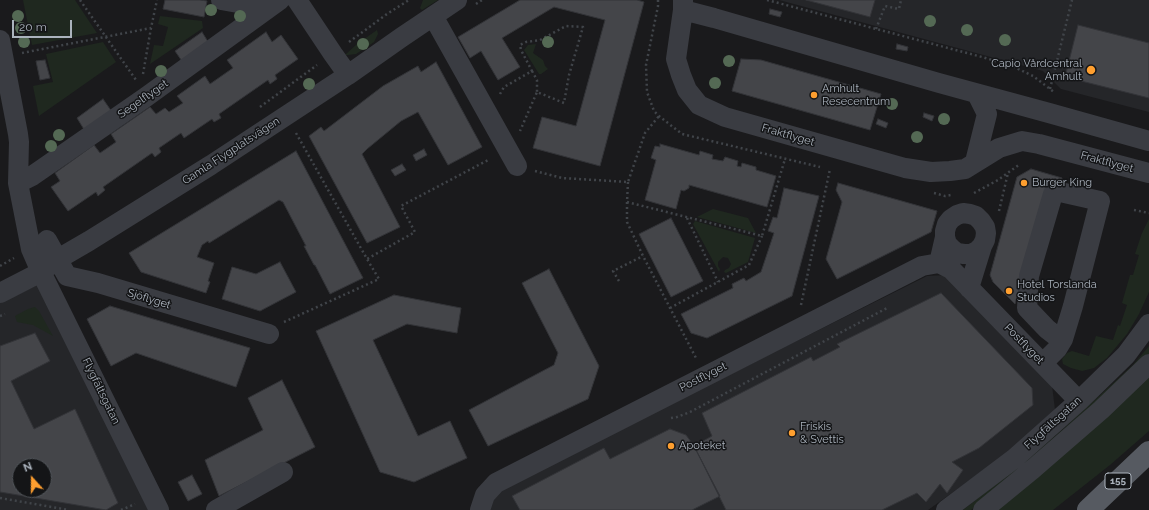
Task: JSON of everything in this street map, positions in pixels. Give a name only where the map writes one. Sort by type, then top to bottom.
[{"type":"main road","name":"155","points":[[1088,510],[1149,452]]},
{"type":"main road","name":"155","points":[[1104,510],[1149,472]]},
{"type":"street","name":"Segelflyget","points":[[221,0],[260,7],[272,5]]},
{"type":"street","points":[[297,0],[348,75]]},
{"type":"street","name":"Gamla Flygplatsvägen","points":[[0,293],[41,272],[58,259],[212,165],[348,75],[457,0]]},
{"type":"street","name":"Segelflyget","points":[[18,182],[32,176],[144,92],[272,5]]},
{"type":"street","name":"Fraktflyget","points":[[1149,141],[977,94],[714,18],[683,5],[676,59],[681,75],[687,90],[699,105],[725,117],[905,168],[932,172],[965,169],[999,148],[1022,141],[1149,172]]},
{"type":"street","points":[[433,16],[513,158]]},
{"type":"street","points":[[2,48],[19,142],[18,182],[31,249],[41,272]]},
{"type":"street","points":[[975,162],[987,114],[977,94]]},
{"type":"street","points":[[1043,363],[1057,349],[1062,339],[1073,306],[1100,200],[1060,192],[1053,194],[1029,276],[1027,308],[1047,329],[1062,339]]},
{"type":"street","points":[[939,263],[947,224],[951,219],[963,213],[976,216],[985,227],[986,233],[969,288]]},
{"type":"street","points":[[945,238],[947,244],[957,253],[971,254],[982,246]]},
{"type":"street","name":"Sjöflyget","points":[[47,240],[67,276],[98,283],[265,333]]},
{"type":"street","name":"Postflyget","points":[[480,510],[485,495],[496,483],[922,266],[939,263],[951,269],[1079,401]]},
{"type":"street","name":"Flygfältsgatan","points":[[41,272],[159,510]]},
{"type":"street","name":"Flygfältsgatan","points":[[946,510],[1015,458],[1079,401],[1126,355],[1149,324]]},
{"type":"street","points":[[983,510],[1101,410],[1149,364]]},
{"type":"street","points":[[216,510],[283,472]]},
{"type":"path","points":[[80,0],[144,92]]},
{"type":"path","points":[[144,92],[151,28],[157,0]]},
{"type":"path","points":[[257,109],[387,14],[409,0]]},
{"type":"path","points":[[647,92],[646,65],[658,0]]},
{"type":"path","points":[[767,0],[1012,66],[1033,76],[1050,89],[1072,0]]},
{"type":"path","points":[[876,29],[884,6],[899,9],[901,0]]},
{"type":"path","points":[[513,158],[518,135],[537,92],[537,80],[521,50],[520,45],[526,42],[540,40],[566,26],[583,27],[569,75],[564,103],[537,92]]},
{"type":"path","points":[[2,48],[106,37],[151,28]]},
{"type":"path","points":[[489,116],[504,86],[532,71]]},
{"type":"path","points":[[659,116],[645,133],[628,182],[627,222],[696,358],[703,354]]},
{"type":"path","points":[[265,333],[379,279],[295,131]]},
{"type":"path","points":[[367,259],[415,232],[401,206],[513,158],[562,178],[628,182]]},
{"type":"path","points":[[670,308],[749,265],[762,236],[785,159]]},
{"type":"path","points":[[795,330],[830,169]]},
{"type":"path","points":[[1001,203],[1008,172]]},
{"type":"path","points":[[943,202],[945,196]]},
{"type":"path","points":[[627,202],[762,236]]},
{"type":"path","points":[[1134,210],[1149,213]]},
{"type":"path","points":[[686,218],[718,282]]},
{"type":"path","points":[[619,282],[613,271],[643,256]]},
{"type":"path","points":[[801,305],[807,301]]},
{"type":"path","points":[[666,418],[677,417],[690,412],[895,304]]},
{"type":"path","points":[[0,498],[69,510]]},
{"type":"shaded area","points":[[23,0],[75,0],[97,33],[32,45]]},
{"type":"shaded area","points":[[423,0],[438,0],[422,10],[420,8]]},
{"type":"shaded area","points":[[779,0],[1149,0],[1149,112],[1061,89],[1043,71]]},
{"type":"shaded area","points":[[160,16],[202,21],[203,28],[150,64],[154,45],[163,46],[168,27],[158,24]]},
{"type":"shaded area","points":[[377,30],[378,34],[374,42],[356,54],[345,55],[357,44]]},
{"type":"shaded area","points":[[103,42],[116,62],[39,116],[33,86],[53,82],[46,54]]},
{"type":"shaded area","points":[[536,44],[533,53],[543,60],[548,69],[541,74],[539,74],[524,50],[528,45]]},
{"type":"shaded area","points":[[713,209],[748,218],[756,233],[697,217]]},
{"type":"shaded area","points":[[1149,219],[1149,292],[1139,314],[1127,334],[1107,358],[1094,368],[1082,371],[1063,364],[1062,359],[1067,353],[1072,351],[1089,356],[1096,336],[1113,340],[1118,325],[1120,326],[1127,305],[1122,303],[1130,275],[1133,275],[1139,255],[1135,254],[1142,233]]},
{"type":"shaded area","points":[[695,221],[755,238],[748,262],[726,273],[724,272],[725,270],[729,268],[731,264],[728,258],[723,257],[718,262],[720,269],[719,272],[693,224]]},
{"type":"shaded area","points":[[947,275],[1052,385],[1055,410],[1005,455],[928,510],[489,510],[494,492],[927,276]]},
{"type":"shaded area","points":[[37,285],[153,510],[0,510],[0,303]]},
{"type":"shaded area","points":[[35,307],[39,311],[53,336],[33,325],[17,322],[15,316]]},
{"type":"shaded area","points":[[1149,346],[1149,354],[1111,391],[1002,486],[971,510],[963,510],[1031,457],[1062,430],[1133,365]]},
{"type":"shaded area","points":[[1149,372],[1149,431],[1110,465],[1053,510],[991,510]]},
{"type":"building","points":[[165,0],[207,1],[204,17],[163,9]]},
{"type":"building","points":[[520,0],[637,0],[644,2],[600,166],[533,148],[542,117],[576,126],[605,20],[554,7],[502,38],[520,67],[498,80],[481,51],[470,58],[458,37]]},
{"type":"building","points":[[806,0],[875,0],[870,17]]},
{"type":"building","points":[[770,9],[782,12],[780,17],[769,14]]},
{"type":"building","points":[[1078,25],[1149,43],[1149,98],[1065,77]]},
{"type":"building","points":[[202,32],[210,45],[184,64],[175,51]]},
{"type":"building","points":[[266,32],[272,42],[281,35],[298,59],[275,75],[277,79],[270,84],[268,80],[219,114],[221,118],[214,122],[212,119],[184,138],[181,133],[159,148],[161,152],[155,157],[152,153],[103,187],[105,190],[98,196],[96,192],[68,211],[51,187],[60,181],[55,173],[94,145],[100,153],[116,142],[111,134],[150,107],[156,114],[165,108],[169,112],[183,103],[177,96],[205,76],[210,84],[233,68],[227,60]]},
{"type":"building","points":[[897,44],[908,47],[907,51],[896,49]]},
{"type":"building","name":"Amhult Resecentrum","points":[[741,59],[761,60],[881,94],[870,130],[732,91]]},
{"type":"building","points":[[45,60],[50,78],[40,80],[36,61]]},
{"type":"building","points":[[436,62],[482,147],[448,165],[418,112],[401,121],[367,149],[362,154],[400,227],[367,243],[309,136],[321,127],[324,131],[383,86],[418,66],[421,72]]},
{"type":"building","points":[[103,99],[112,112],[85,131],[77,118]]},
{"type":"building","points":[[924,113],[934,116],[932,121],[923,117]]},
{"type":"building","points":[[878,119],[888,123],[886,128],[876,124]]},
{"type":"building","points":[[660,144],[699,155],[700,151],[713,155],[712,159],[723,161],[725,157],[738,161],[737,166],[741,167],[742,163],[756,167],[756,170],[776,176],[767,207],[689,185],[689,188],[684,191],[681,190],[676,209],[645,200],[656,160],[651,158],[655,146],[660,147]]},
{"type":"building","points":[[424,149],[427,155],[416,161],[413,155]]},
{"type":"building","points":[[296,151],[363,278],[330,294],[304,246],[306,246],[283,202],[279,200],[209,243],[208,241],[202,245],[197,257],[214,263],[206,293],[141,272],[129,253]]},
{"type":"building","points":[[402,164],[406,170],[395,176],[391,170]]},
{"type":"building","points":[[1031,169],[1062,178],[1060,188],[1047,185],[1015,304],[993,282],[990,275],[1017,177]]},
{"type":"building","points":[[838,183],[937,211],[931,232],[837,279],[826,259],[842,202],[836,190]]},
{"type":"building","points":[[784,188],[819,196],[792,296],[707,338],[691,333],[681,314],[733,288],[732,284],[744,278],[746,281],[761,272],[774,233],[768,231],[773,217],[777,218]]},
{"type":"building","points":[[671,218],[703,281],[671,297],[639,234]]},
{"type":"building","points":[[280,262],[296,292],[260,311],[222,299],[232,267],[256,274]]},
{"type":"building","points":[[549,269],[599,366],[588,399],[488,446],[469,410],[554,365],[558,353],[522,283]]},
{"type":"building","points":[[941,293],[1032,388],[1033,405],[979,448],[952,462],[963,470],[947,493],[940,484],[926,502],[917,493],[882,510],[726,510],[694,446],[712,436],[702,413],[811,357],[813,361],[840,347],[837,344]]},
{"type":"building","points":[[394,295],[461,308],[457,333],[407,324],[373,340],[418,436],[450,421],[467,458],[414,482],[380,472],[316,331]]},
{"type":"building","points":[[110,306],[250,348],[236,387],[136,353],[111,366],[87,319]]},
{"type":"building","points":[[35,333],[50,361],[11,381],[34,429],[75,409],[118,503],[106,510],[35,498],[52,498],[52,458],[12,458],[12,494],[0,492],[0,346]]},
{"type":"building","points":[[282,380],[315,447],[219,496],[205,460],[263,430],[248,398]]},
{"type":"building","points":[[670,429],[686,435],[694,446],[720,496],[692,510],[520,510],[512,496],[604,448],[610,459]]},
{"type":"building","points":[[192,475],[202,494],[188,501],[178,482]]},
{"type":"place","name":"Capio Vårdcentral Amhult","points":[[1091,70]]},
{"type":"place","name":"Amhult Resecentrum","points":[[814,95]]},
{"type":"place","name":"Burger King","points":[[1024,183]]},
{"type":"place","name":"Hotel Torslanda Studios","points":[[1009,291]]},
{"type":"place","name":"Friskis & Svettis","points":[[792,433]]},
{"type":"place","name":"Apoteket","points":[[671,446]]}]
